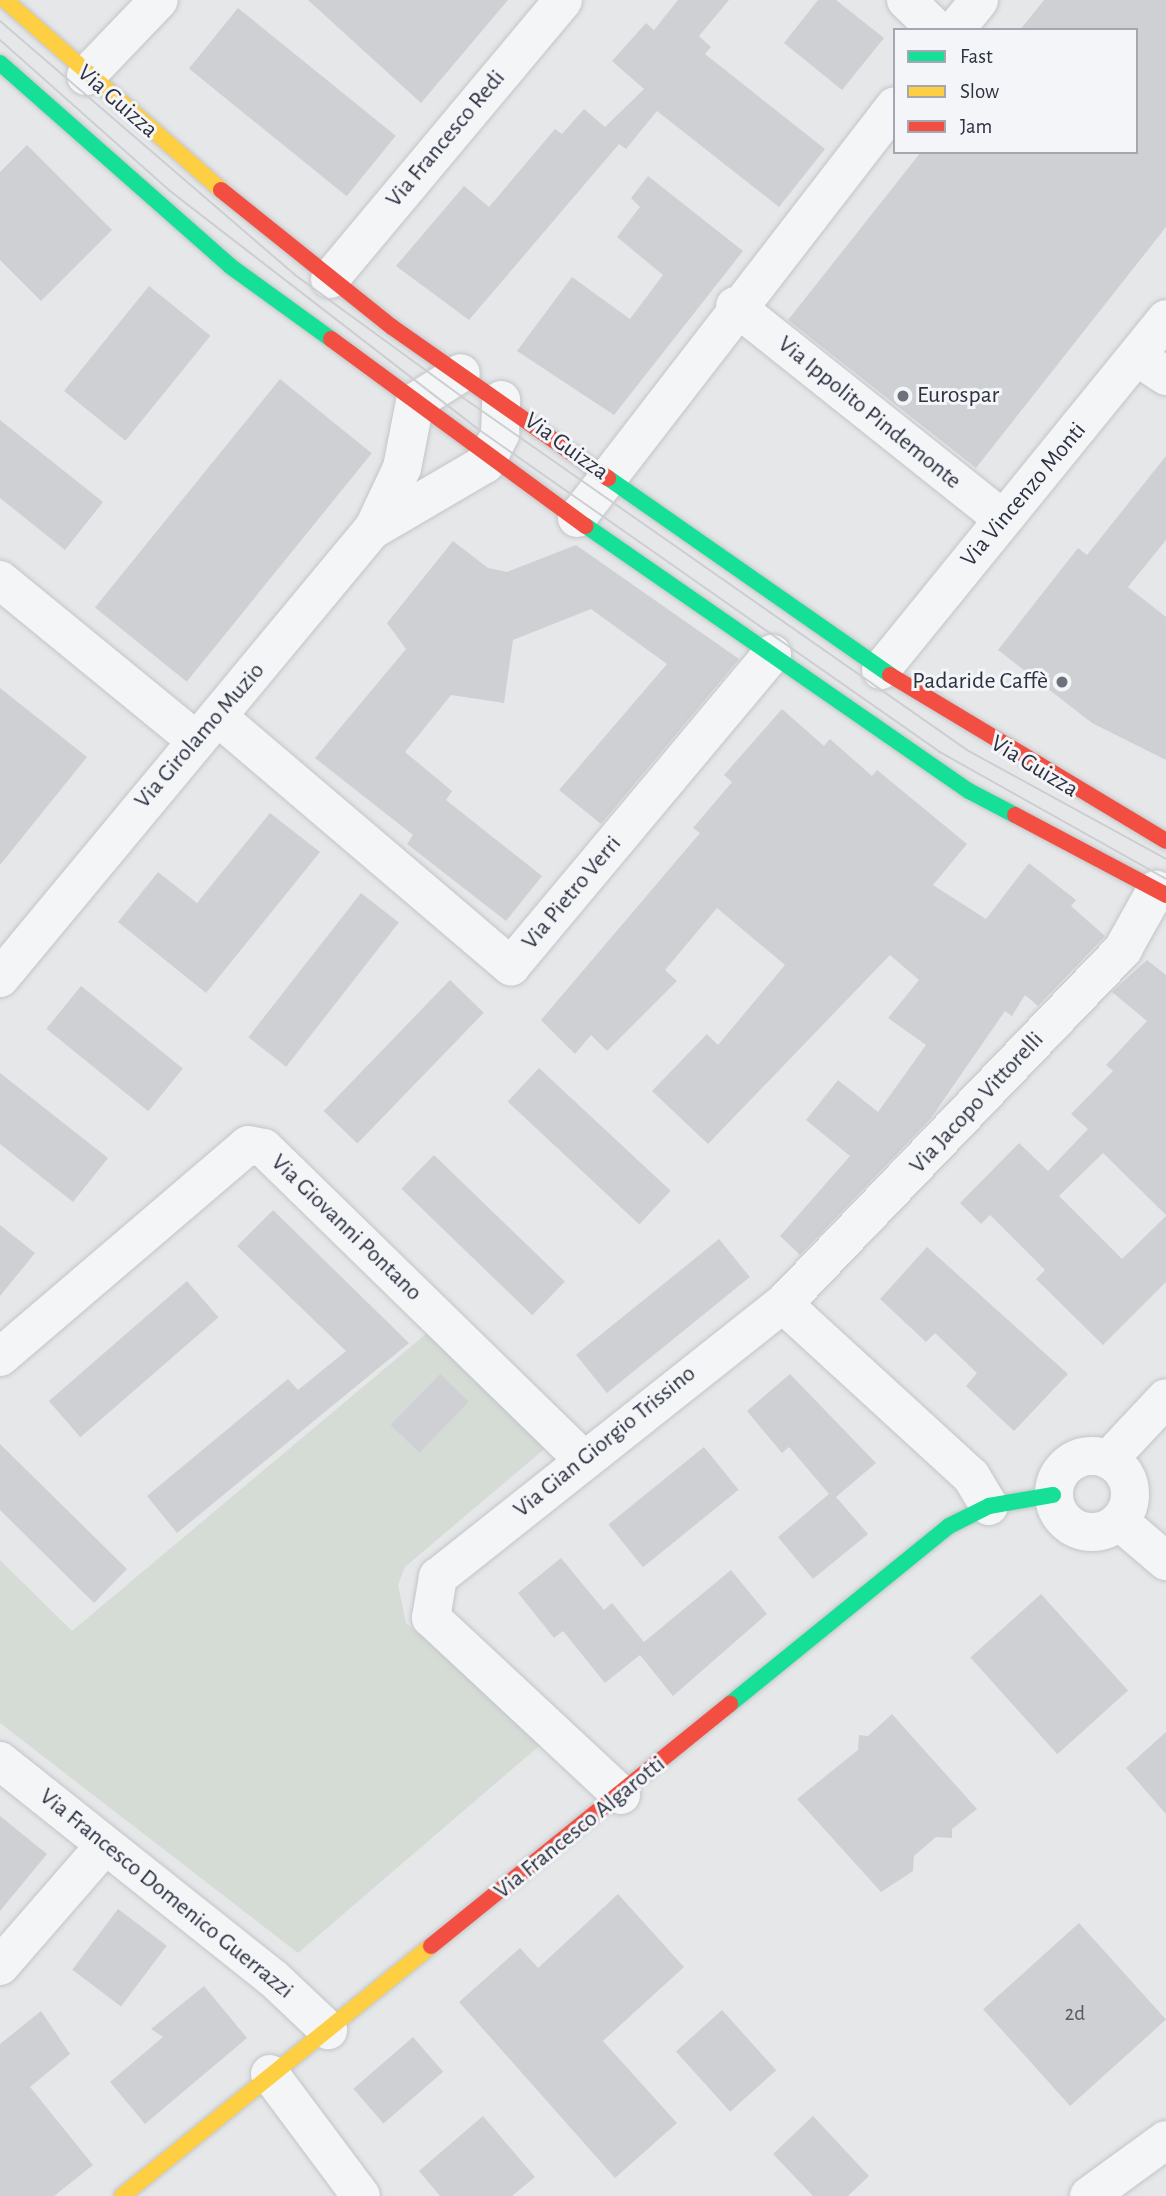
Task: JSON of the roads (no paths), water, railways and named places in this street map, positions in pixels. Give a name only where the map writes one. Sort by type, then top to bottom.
[{"type":"street","name":"Via Guizza","points":[[5,0],[86,76],[330,279],[880,670],[1038,772],[1166,841]]},
{"type":"street","points":[[86,76],[159,0]]},
{"type":"street","name":"Via Francesco Redi","points":[[330,279],[563,0]]},
{"type":"street","points":[[906,0],[935,28]]},
{"type":"street","points":[[957,28],[979,0]]},
{"type":"street","name":"Via Guizza","points":[[0,63],[230,266],[577,518],[969,791],[1161,893]]},
{"type":"street","points":[[577,518],[736,306],[893,109]]},
{"type":"street","name":"Via Ippolito Pindemonte","points":[[736,306],[1003,519]]},
{"type":"street","name":"Via Vincenzo Monti","points":[[880,670],[1003,519],[1152,367],[1166,319]]},
{"type":"street","points":[[372,530],[402,468],[415,402],[461,373]]},
{"type":"street","points":[[491,456],[502,425],[501,400]]},
{"type":"street","name":"Via Girolamo Muzio","points":[[2,972],[372,530],[409,504],[491,456]]},
{"type":"street","points":[[0,580],[206,728]]},
{"type":"street","name":"Via Pietro Verri","points":[[206,728],[511,966],[772,654]]},
{"type":"street","name":"Via Jacopo Vittorelli","points":[[783,1304],[1112,959],[1161,893]]},
{"type":"street","name":"Via Giovanni Pontano","points":[[0,1357],[248,1145],[264,1148],[583,1459]]},
{"type":"street","points":[[783,1304],[971,1476],[989,1506]]},
{"type":"street","name":"Via Gian Giorgio Trissino","points":[[621,1795],[431,1618],[438,1577],[583,1459],[783,1304]]},
{"type":"street","points":[[1109,1459],[1166,1398]]},
{"type":"street","points":[[1093,1455],[1109,1459],[1128,1480],[1127,1508],[1119,1521],[1093,1532],[1078,1530],[1056,1510],[1053,1495],[1064,1466],[1093,1455]]},
{"type":"street","name":"Via Francesco Algarotti","points":[[122,2196],[270,2074],[621,1795],[949,1526],[989,1506],[1053,1495]]},
{"type":"street","points":[[1119,1521],[1166,1561]]},
{"type":"street","name":"Via Francesco Domenico Guerrazzi","points":[[0,1761],[328,2030]]},
{"type":"street","points":[[0,1966],[105,1845]]},
{"type":"street","points":[[270,2074],[361,2196]]},
{"type":"street","points":[[1089,2196],[1166,2140]]},
{"type":"tram line","points":[[0,21],[295,275],[462,397],[967,750],[1166,859]]},
{"type":"tram line","points":[[0,40],[170,191],[475,427],[940,752],[1166,879]]},
{"type":"place","name":"Eurospar","points":[[903,396]]},
{"type":"place","name":"Padaride Caffè","points":[[1062,682]]}]
